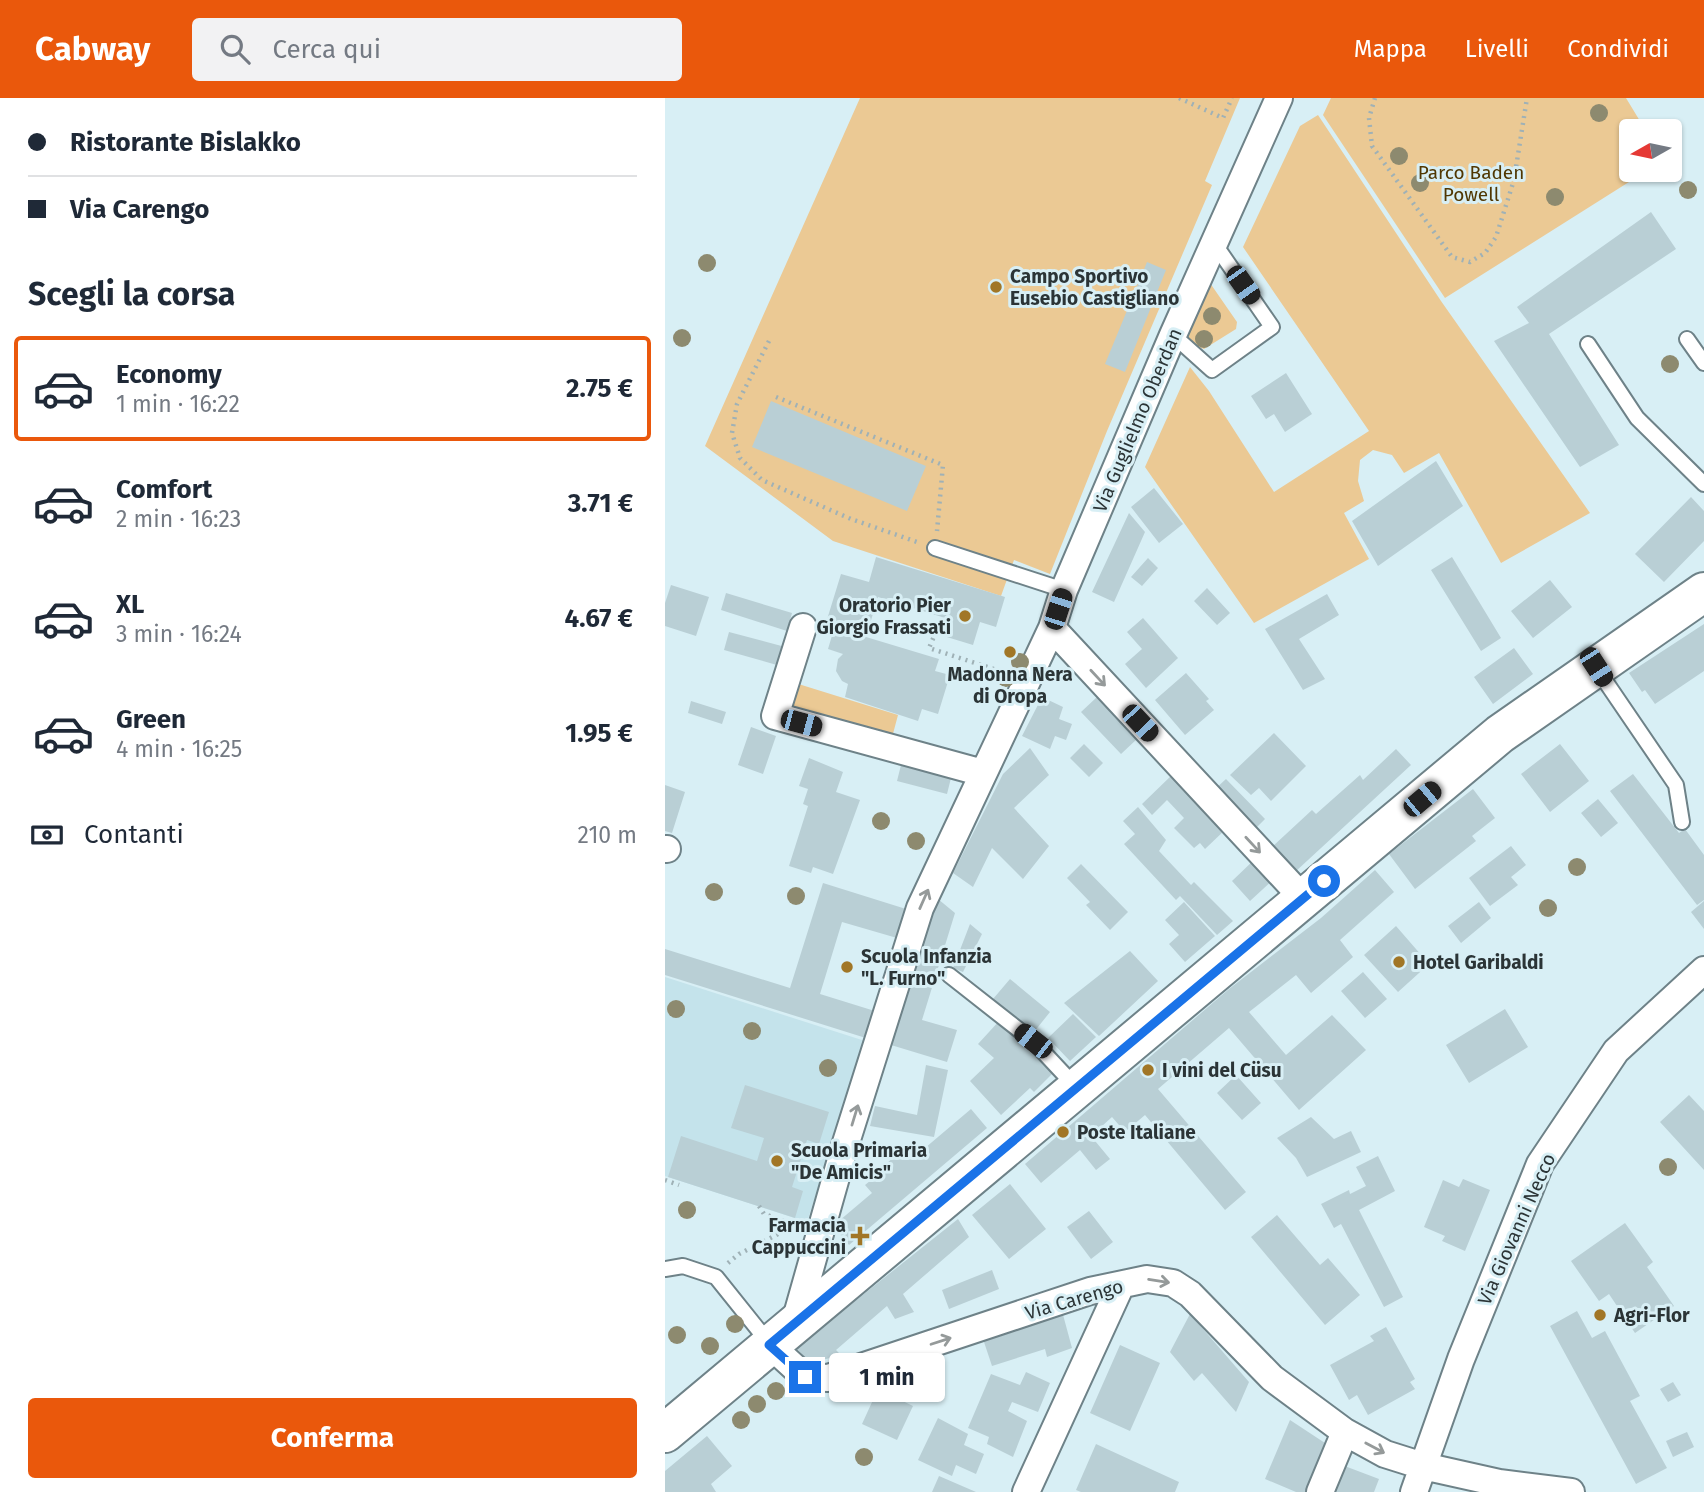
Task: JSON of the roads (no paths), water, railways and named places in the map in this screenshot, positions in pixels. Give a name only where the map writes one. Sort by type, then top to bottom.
[{"type":"main road","points":[[665,1433],[1500,734],[1704,592]]},
{"type":"street","name":"Via Guglielmo Oberdan","points":[[782,1333],[821,1234],[844,1149],[920,908],[1052,628],[1064,590],[1173,335],[1279,98]]},
{"type":"street","points":[[803,626],[775,716],[983,773]]},
{"type":"street","points":[[1052,628],[1303,898]]},
{"type":"street","name":"Via Giovanni Necco","points":[[1414,1492],[1461,1359],[1541,1164],[1616,1051],[1704,970]]},
{"type":"street","name":"Via Carengo","points":[[782,1333],[805,1377],[828,1378],[1090,1291],[1147,1279],[1173,1283],[1190,1294],[1272,1378],[1345,1432],[1385,1454],[1423,1466],[1499,1483],[1571,1492]]},
{"type":"street","points":[[1026,1492],[1121,1285]]},
{"type":"street","points":[[1321,1492],[1345,1432]]},
{"type":"lane","points":[[1173,335],[1212,370],[1272,327],[1214,243]]},
{"type":"lane","points":[[1687,338],[1704,363]]},
{"type":"lane","points":[[1588,344],[1637,418],[1704,484]]},
{"type":"lane","points":[[935,548],[1064,590]]},
{"type":"lane","points":[[1596,667],[1676,785],[1682,822]]},
{"type":"lane","points":[[949,975],[1033,1041],[1077,1088]]},
{"type":"lane","points":[[665,1269],[683,1266],[716,1278],[782,1333]]},
{"type":"place","name":"Campo Sportivo Eusebio Castigliano","points":[[996,287]]},
{"type":"place","name":"Oratorio Pier Giorgio Frassati","points":[[965,616]]},
{"type":"place","name":"Madonna Nera di Oropa","points":[[1010,652]]},
{"type":"place","name":"Hotel Garibaldi","points":[[1399,962]]},
{"type":"place","name":"Scuola Infanzia \"L. Furno\"","points":[[847,967]]},
{"type":"place","name":"I vini del Cüsu","points":[[1148,1070]]},
{"type":"place","name":"Poste Italiane","points":[[1063,1132]]},
{"type":"place","name":"Scuola Primaria \"De Amicis\"","points":[[777,1161]]},
{"type":"place","name":"Farmacia Cappuccini","points":[[860,1236]]},
{"type":"place","name":"Agri-Flor","points":[[1600,1315]]},
{"type":"park label","name":"Parco Baden Powell","points":[[1471,183]]}]
